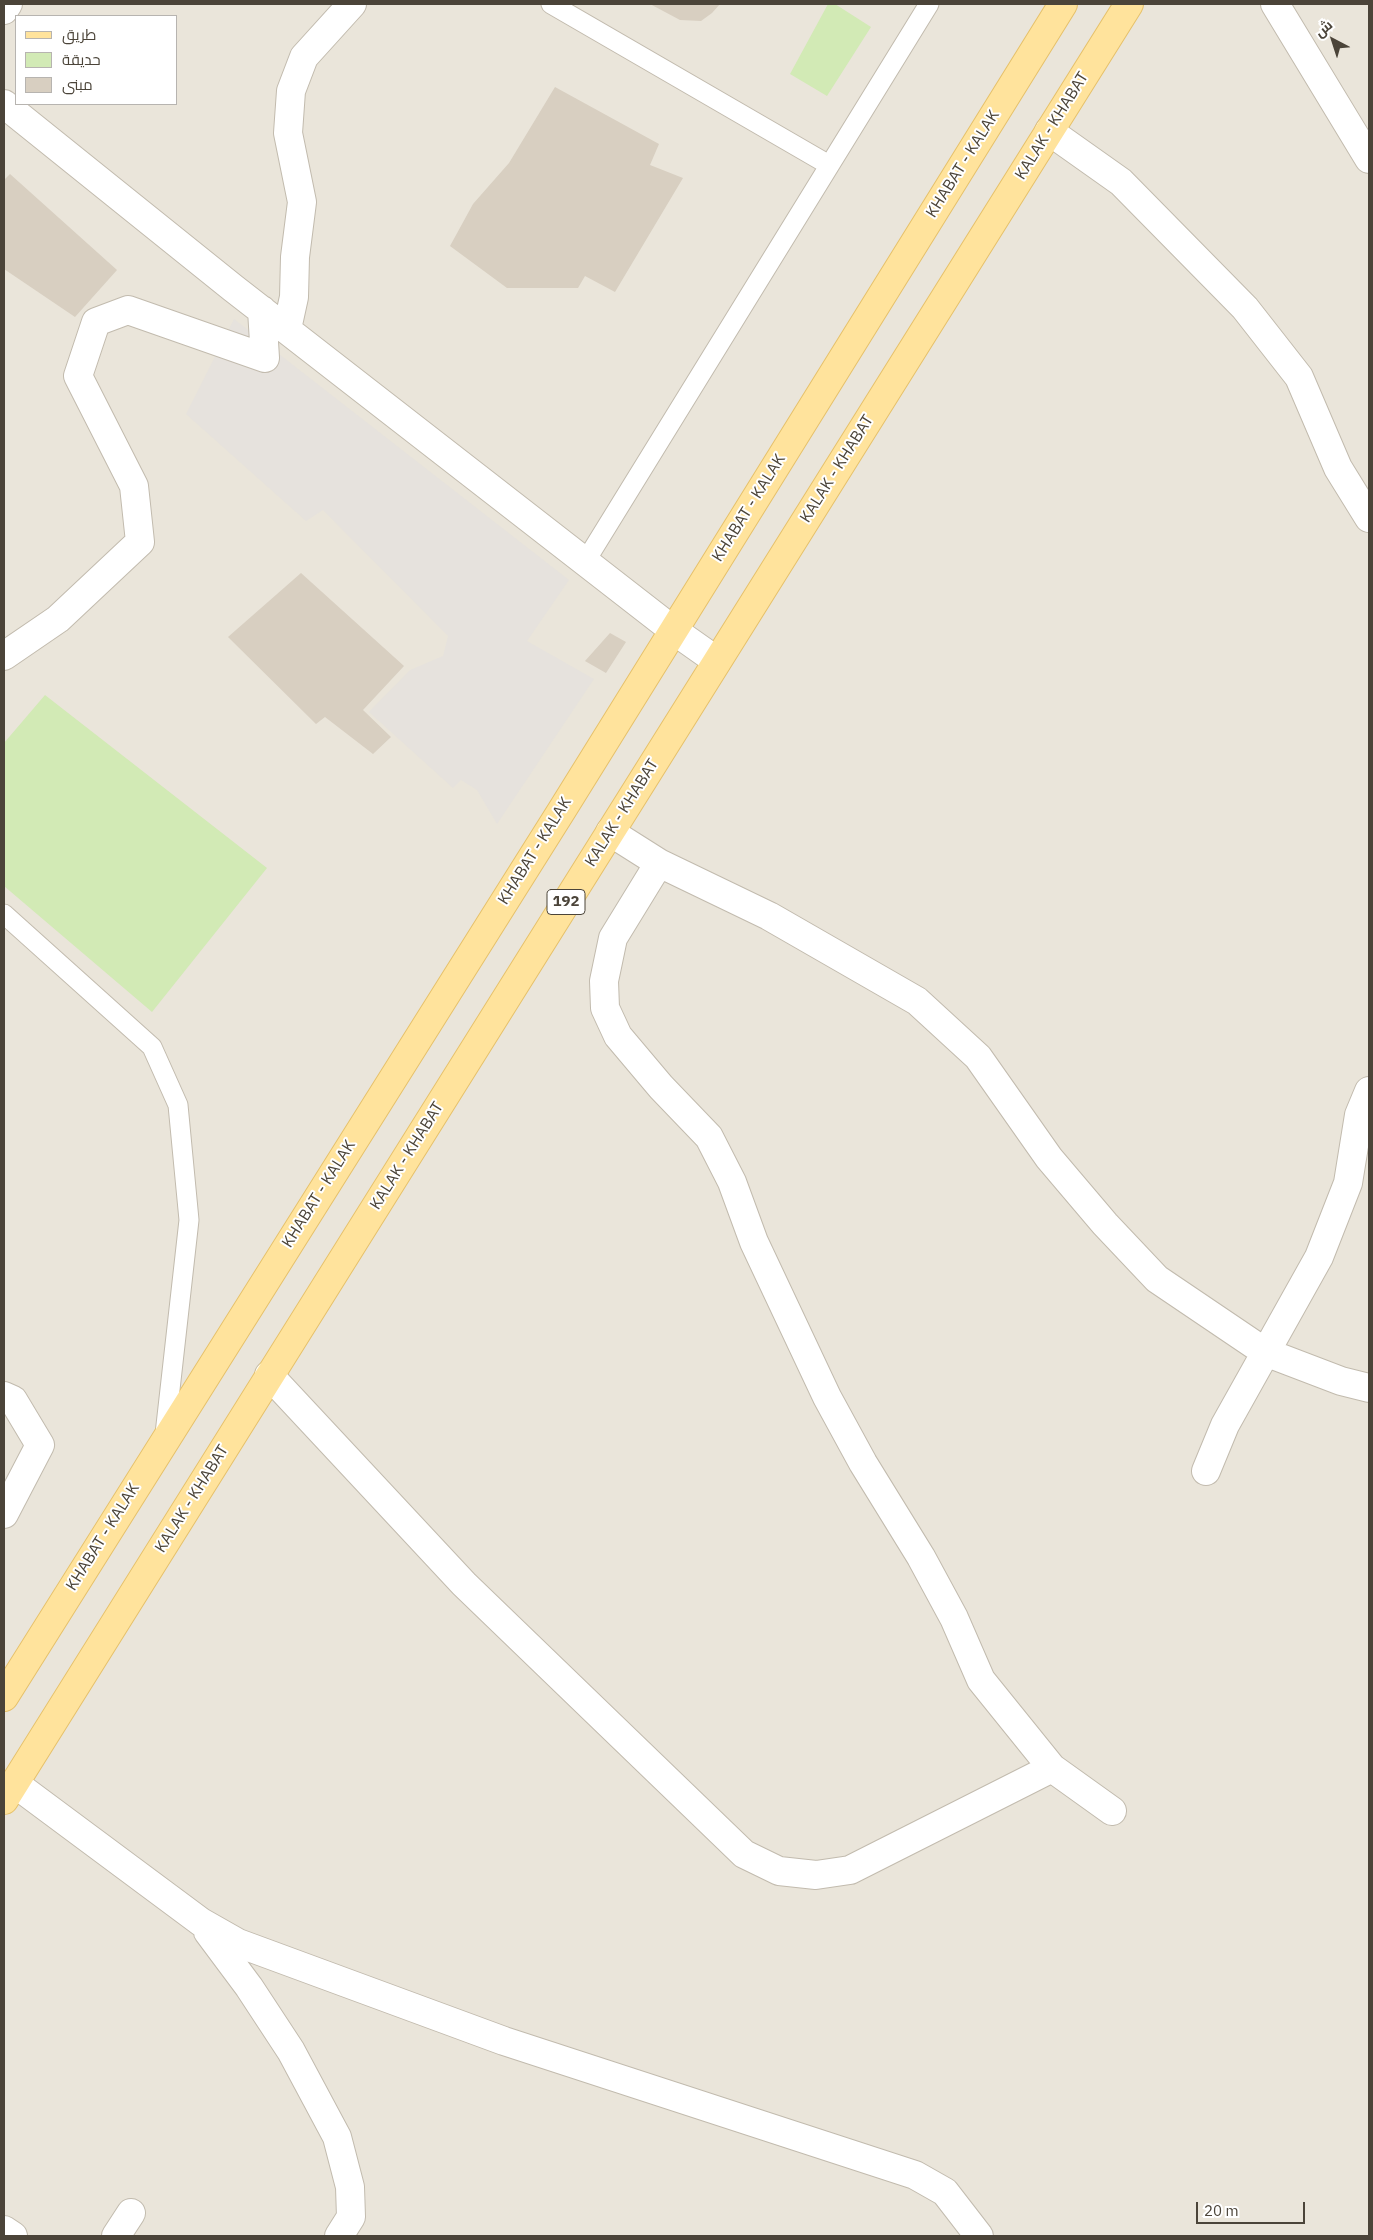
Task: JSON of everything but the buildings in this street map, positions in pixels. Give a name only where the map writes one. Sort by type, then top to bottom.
[{"type":"main road","name":"KHABAT - KALAK","points":[[5,1688],[551,827],[1063,4]]},
{"type":"main road","name":"KALAK - KHABAT","points":[[9,1792],[1129,4]]},
{"type":"street","points":[[4,10],[8,4]]},
{"type":"street","points":[[286,329],[294,296],[295,257],[302,202],[288,133],[291,91],[304,57],[352,4]]},
{"type":"street","points":[[1275,4],[1369,159]]},
{"type":"street","points":[[4,104],[286,329],[673,630],[717,660]]},
{"type":"street","points":[[1049,131],[1121,182],[1245,308],[1299,377],[1338,468],[1369,518]]},
{"type":"street","points":[[4,656],[58,620],[140,542],[134,486],[78,376],[96,322],[128,310],[265,358],[262,310]]},
{"type":"street","points":[[610,832],[660,863],[769,916],[917,1001],[978,1057],[1049,1158],[1105,1224],[1157,1279],[1265,1352],[1341,1381],[1369,1388]]},
{"type":"street","points":[[660,863],[613,938],[604,981],[605,1008],[618,1036],[661,1087],[710,1137],[732,1182],[754,1242],[827,1397],[863,1463],[920,1557],[954,1618],[981,1680],[1052,1768],[1112,1811]]},
{"type":"street","points":[[1206,1471],[1225,1425],[1319,1257],[1348,1183],[1359,1115],[1369,1091]]},
{"type":"street","points":[[269,1375],[464,1584],[744,1854],[778,1871],[816,1875],[850,1870],[1052,1768]]},
{"type":"street","points":[[4,1396],[13,1400],[40,1445],[4,1514]]},
{"type":"street","points":[[9,1792],[201,1922],[238,1943],[504,2041],[915,2175],[944,2192],[967,2232]]},
{"type":"street","points":[[201,1922],[291,2051],[337,2137],[350,2187],[351,2216],[339,2236]]},
{"type":"street","points":[[116,2236],[131,2213]]},
{"type":"street","points":[[4,2230],[13,2236]]},
{"type":"lane","points":[[551,4],[829,165]]},
{"type":"lane","points":[[585,562],[929,4]]},
{"type":"lane","points":[[4,914],[152,1047],[178,1105],[189,1220],[184,1285],[165,1438]]},
{"type":"shaded area","points":[[4,4],[1369,4],[1369,2236],[4,2236]]},
{"type":"shaded area","points":[[234,319],[569,580],[527,641],[594,679],[497,824],[477,790],[461,780],[453,788],[369,712],[410,670],[443,656],[448,636],[323,510],[306,521],[186,414]]},
{"type":"green space","points":[[828,4],[835,4],[871,27],[827,96],[790,74]]},
{"type":"green space","points":[[45,695],[267,868],[152,1012],[4,886],[4,743]]}]
